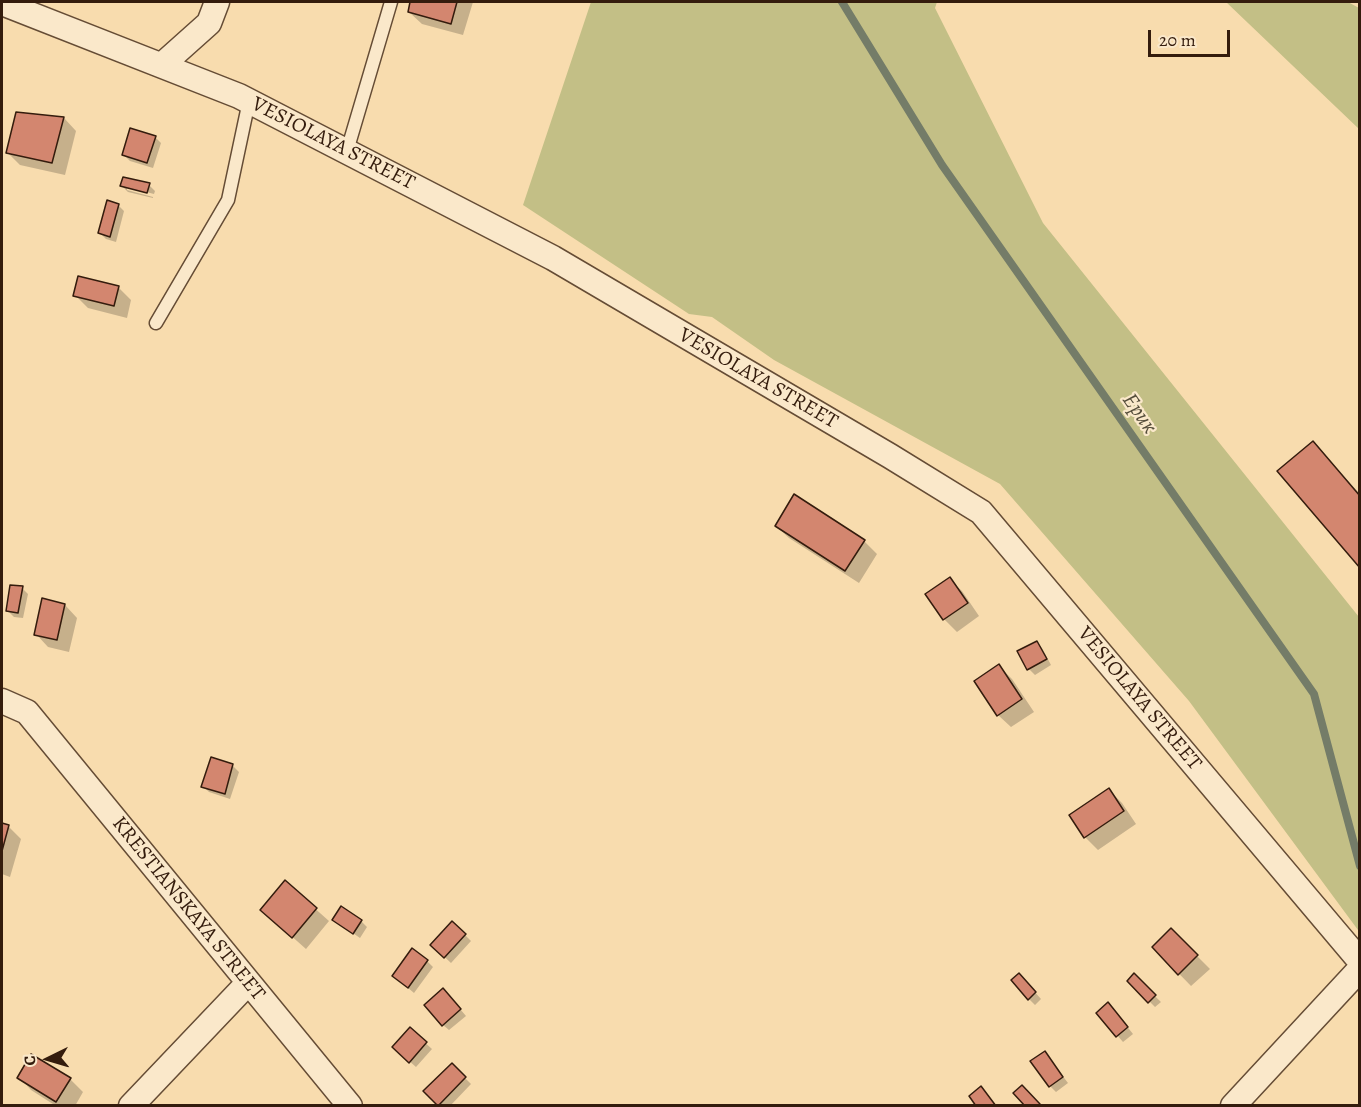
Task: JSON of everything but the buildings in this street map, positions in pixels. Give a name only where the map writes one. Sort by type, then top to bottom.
[{"type":"street","points":[[162,66],[209,23],[217,2]]},
{"type":"street","name":"VESIOLAYA STREET","points":[[2,3],[249,101],[553,258],[981,512],[1359,961]]},
{"type":"street","name":"KRESTIANSKAYA STREET","points":[[2,701],[27,712],[350,1106]]},
{"type":"street","points":[[1233,1106],[1359,969]]},
{"type":"street","points":[[131,1106],[248,983]]},
{"type":"lane","points":[[347,151],[391,2]]},
{"type":"lane","points":[[156,323],[228,200],[249,101]]},
{"type":"shaded area","points":[[591,2],[937,2],[935,8],[1043,223],[1359,617],[1358,930],[1189,701],[1000,484],[774,360],[712,317],[689,314],[523,205]]},
{"type":"shaded area","points":[[1226,2],[1348,2],[1359,8],[1359,129]]},
{"type":"waterway","name":"Ерик","points":[[842,2],[942,165],[1314,694],[1360,866]]}]
